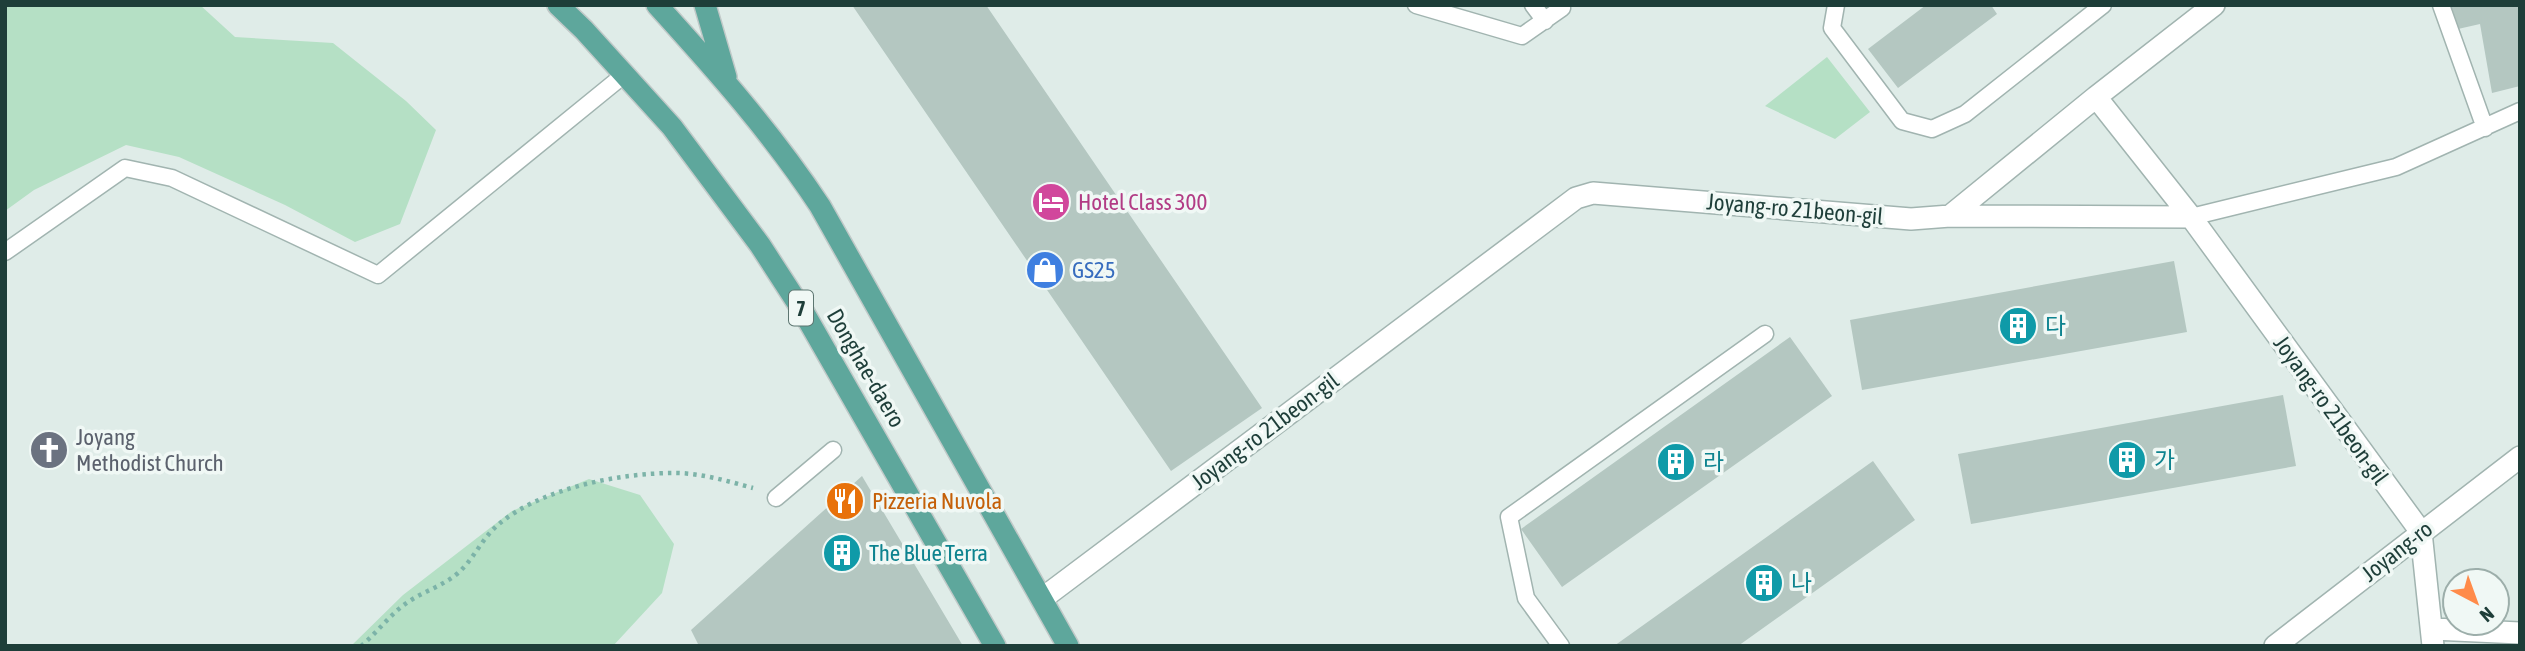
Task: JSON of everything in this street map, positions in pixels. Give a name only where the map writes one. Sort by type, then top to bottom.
[{"type":"main road","name":"Donghae-daero","points":[[558,5],[672,127],[760,245],[804,313],[995,646]]},
{"type":"main road","name":"Donghae-daero","points":[[657,5],[728,83],[820,205],[1068,646]]},
{"type":"main road","points":[[705,5],[728,83]]},
{"type":"street","points":[[1950,216],[2214,5]]},
{"type":"street","name":"Joyang-ro 21beon-gil","points":[[2096,97],[2191,217],[2421,532]]},
{"type":"street","name":"Joyang-ro 21beon-gil","points":[[1043,598],[1576,198],[1593,193],[1911,219],[1950,216],[2191,217]]},
{"type":"street","name":"Joyang-ro","points":[[2275,646],[2520,457]]},
{"type":"street","points":[[2421,532],[2433,637],[2520,634]]},
{"type":"lane","points":[[1416,5],[1522,36],[1562,8]]},
{"type":"lane","points":[[1533,5],[1545,21]]},
{"type":"lane","points":[[1836,5],[1832,28],[1902,121],[1932,129],[1965,114],[2103,5]]},
{"type":"lane","points":[[2441,5],[2485,128]]},
{"type":"lane","points":[[5,252],[125,168],[172,178],[378,275],[625,74]]},
{"type":"lane","points":[[2191,217],[2396,167],[2520,111]]},
{"type":"lane","points":[[1561,646],[1526,598],[1509,517],[1765,334]]},
{"type":"lane","points":[[776,498],[833,450]]},
{"type":"path","points":[[362,646],[409,601],[445,584],[461,571],[484,539],[498,525],[538,501],[568,490],[628,476],[676,473],[718,478],[776,498]]},
{"type":"green space","points":[[5,5],[200,5],[235,37],[333,43],[406,101],[436,130],[400,224],[355,242],[285,205],[179,157],[126,145],[34,190],[5,211]]},
{"type":"green space","points":[[1827,57],[1870,112],[1835,139],[1765,106]]},
{"type":"green space","points":[[589,479],[640,495],[674,544],[662,593],[613,646],[351,646],[403,595],[512,511]]},
{"type":"building","points":[[852,5],[986,5],[1262,408],[1171,471]]},
{"type":"building","points":[[1926,5],[1991,5],[1997,14],[1898,88],[1868,49]]},
{"type":"building","points":[[2451,5],[2520,5],[2520,86],[2492,93],[2480,24],[2458,29]]},
{"type":"building","name":"다","points":[[2174,261],[2187,332],[1862,390],[1850,320]]},
{"type":"building","name":"라","points":[[1790,337],[1832,396],[1562,587],[1521,529]]},
{"type":"building","name":"가","points":[[2283,395],[2296,466],[1971,524],[1958,454]]},
{"type":"building","name":"나","points":[[1873,461],[1915,520],[1738,646],[1614,646]]},
{"type":"building","name":"The Blue Terra","points":[[862,476],[963,646],[699,646],[691,630]]},
{"type":"place","name":"Hotel Class 300","points":[[1051,202]]},
{"type":"place","name":"GS25","points":[[1045,270]]},
{"type":"place","name":"다","points":[[2018,326]]},
{"type":"place","name":"Joyang Methodist Church","points":[[49,450]]},
{"type":"place","name":"가","points":[[2127,460]]},
{"type":"place","name":"라","points":[[1676,462]]},
{"type":"place","name":"Pizzeria Nuvola","points":[[845,501]]},
{"type":"place","name":"The Blue Terra","points":[[842,553]]},
{"type":"place","name":"나","points":[[1764,583]]}]
